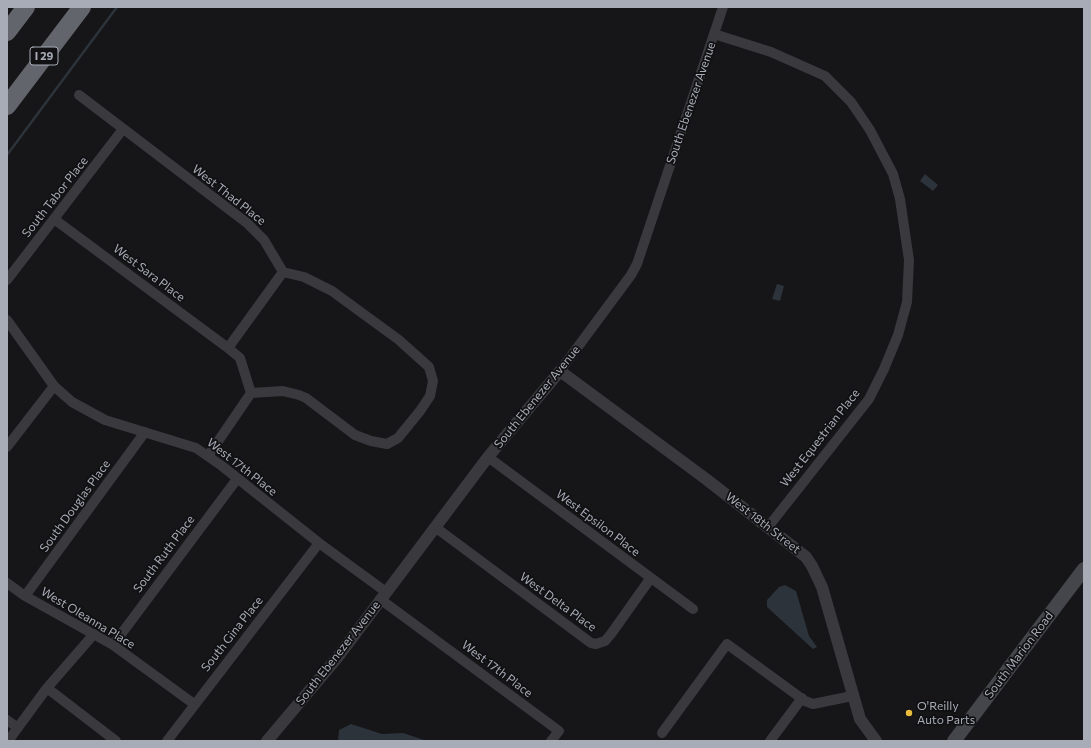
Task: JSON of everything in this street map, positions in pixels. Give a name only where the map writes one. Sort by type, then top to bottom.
[{"type":"highway","points":[[7,32],[26,7]]},
{"type":"highway","name":"I 29","points":[[7,106],[82,7]]},
{"type":"main road","name":"South Marion Road","points":[[954,741],[1084,569]]},
{"type":"street","name":"South Ebenezer Avenue","points":[[267,741],[336,658],[488,457],[560,371],[631,275],[724,7]]},
{"type":"street","name":"West Equestrian Place","points":[[714,34],[771,52],[825,76],[851,102],[870,130],[893,174],[900,199],[909,260],[907,302],[898,335],[884,369],[869,399],[768,527]]},
{"type":"street","name":"West Thad Place","points":[[79,95],[248,224],[264,240],[283,272]]},
{"type":"street","name":"South Tabor Place","points":[[7,280],[123,129]]},
{"type":"street","name":"West Sara Place","points":[[54,219],[228,348]]},
{"type":"street","points":[[283,272],[316,282],[351,304],[429,367],[432,381],[430,396],[420,411],[398,438],[387,444],[371,441],[355,435],[306,398],[299,395],[283,392],[251,392],[240,358],[228,348],[283,272]]},
{"type":"street","name":"West 17th Place","points":[[7,320],[54,386],[85,410],[116,424],[181,442],[196,448],[208,456],[383,595],[559,731],[551,741]]},
{"type":"street","name":"West 18th Street","points":[[560,371],[706,479],[798,550],[812,566],[822,587],[852,696],[860,718],[876,741]]},
{"type":"street","points":[[7,447],[54,386]]},
{"type":"street","points":[[208,456],[251,392]]},
{"type":"street","name":"South Douglas Place","points":[[25,596],[145,432]]},
{"type":"street","name":"West Epsilon Place","points":[[488,457],[693,609]]},
{"type":"street","name":"South Ruth Place","points":[[112,645],[237,479]]},
{"type":"street","name":"West Delta Place","points":[[435,527],[591,643],[596,644],[605,641],[612,634],[650,578]]},
{"type":"street","name":"South Gina Place","points":[[167,741],[319,543]]},
{"type":"street","name":"West Oleanna Place","points":[[7,583],[25,596],[112,645],[194,704]]},
{"type":"street","points":[[8,741],[47,688],[94,634]]},
{"type":"street","points":[[662,733],[727,644],[802,698],[813,704],[852,696]]},
{"type":"street","points":[[47,688],[116,741]]},
{"type":"street","points":[[770,741],[802,698]]},
{"type":"street","points":[[7,720],[18,728]]},
{"type":"shaded area","points":[[925,174],[938,185],[933,191],[920,181]]},
{"type":"shaded area","points":[[777,284],[784,286],[780,301],[772,299]]},
{"type":"shaded area","points":[[785,585],[796,591],[809,636],[817,647],[813,649],[767,607],[767,600],[779,587]]},
{"type":"shaded area","points":[[351,724],[382,734],[403,733],[427,741],[338,741],[339,730]]},
{"type":"waterway","points":[[7,155],[117,7]]},
{"type":"place","name":"O'Reilly Auto Parts","points":[[909,713]]}]
